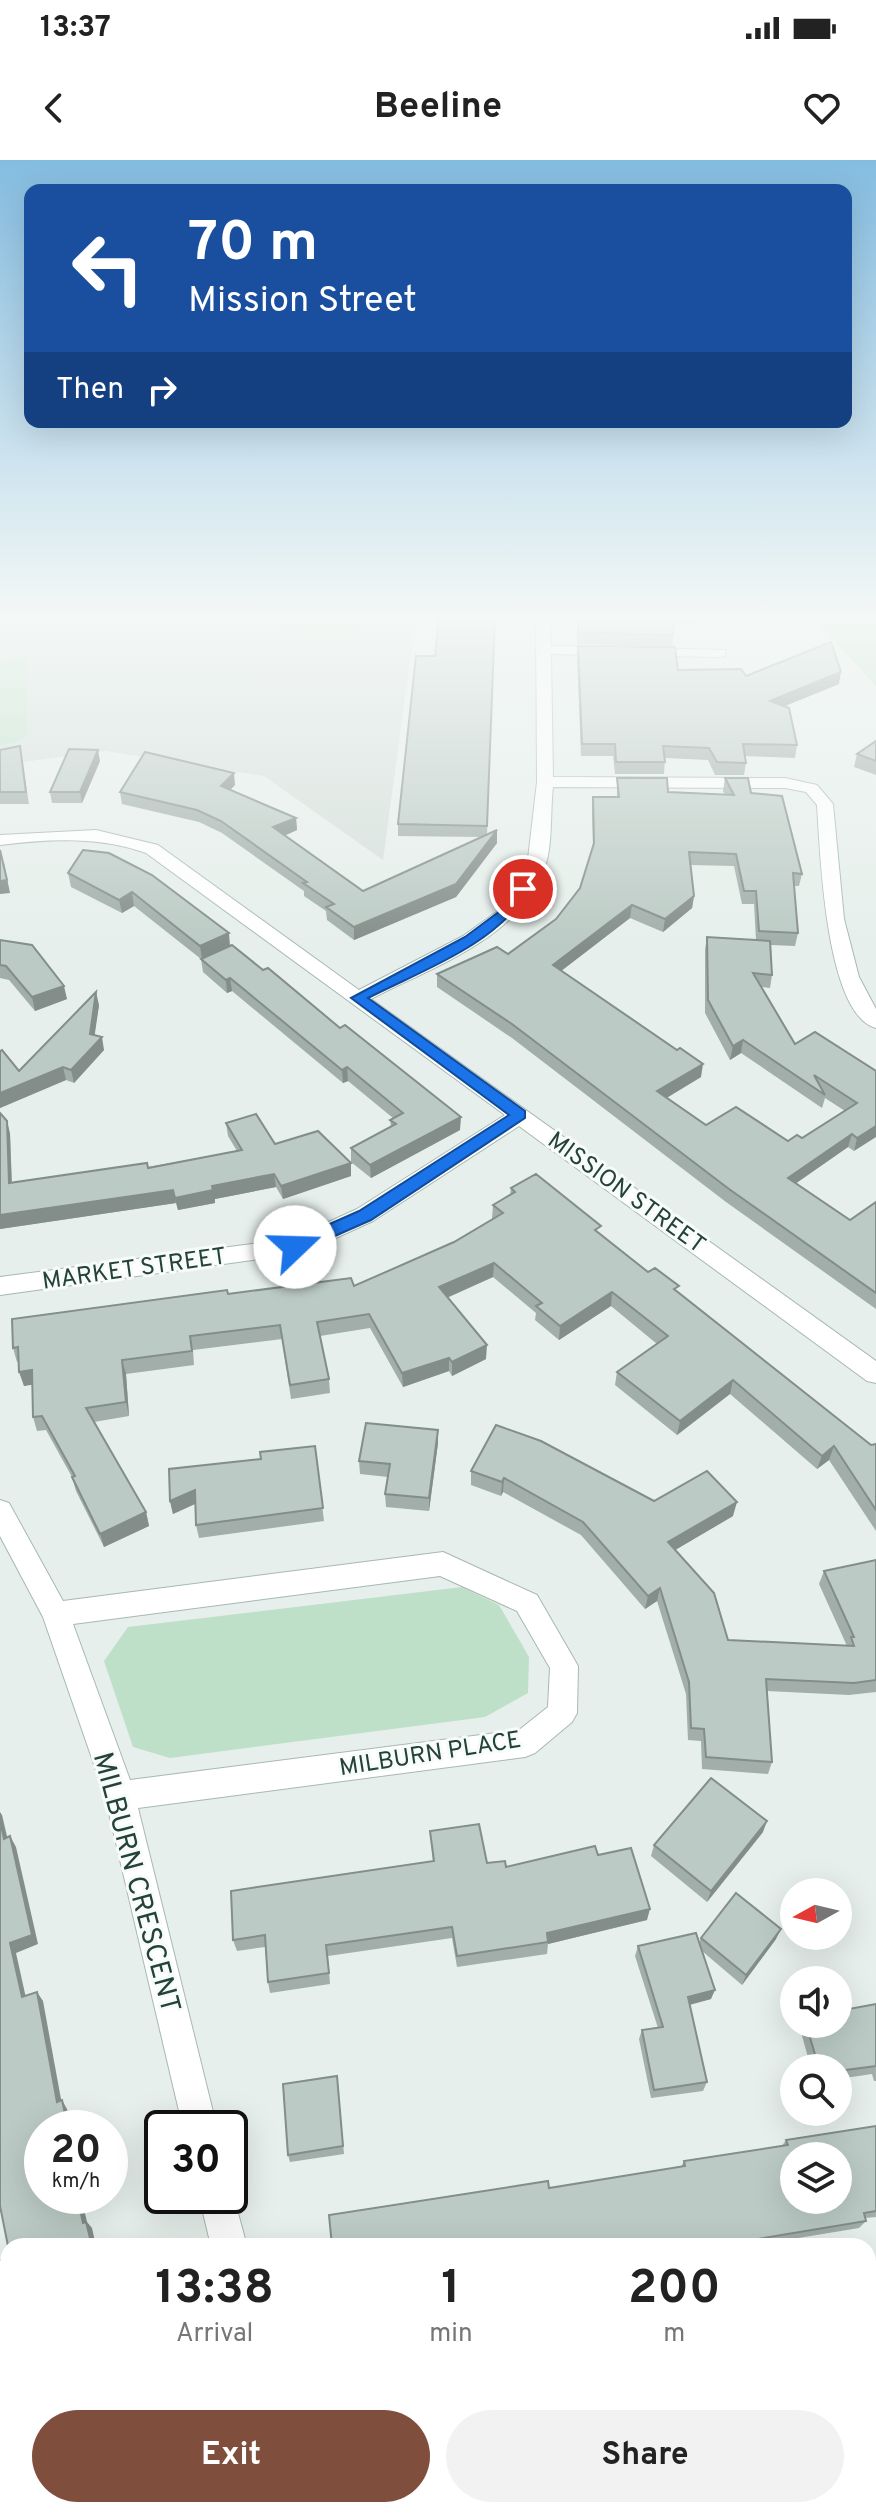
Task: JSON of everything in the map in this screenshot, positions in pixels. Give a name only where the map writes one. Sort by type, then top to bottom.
[{"type":"street","points":[[358,998],[470,940],[509,911],[536,867],[545,782],[544,727]]},
{"type":"street","points":[[545,782],[785,783],[811,788],[825,804],[840,944],[855,992],[876,1022]]},
{"type":"street","name":"MISSION STREET","points":[[0,840],[55,834],[85,835],[126,838],[152,849],[876,1374]]},
{"type":"street","name":"MARKET STREET","points":[[0,1286],[295,1247],[365,1215],[520,1115]]},
{"type":"street","name":"MILBURN CRESCENT","points":[[0,1511],[56,1614],[120,1796],[196,2110]]},
{"type":"street","name":"MILBURN PLACE","points":[[56,1614],[443,1564],[527,1603],[564,1666],[562,1713],[525,1743],[120,1796]]},
{"type":"street","points":[[221,2214],[227,2238]]},
{"type":"shaded area","points":[[0,727],[401,727],[383,860],[264,776],[106,751],[0,765]]},
{"type":"green space","points":[[0,727],[27,727],[27,736],[14,743],[0,745]]},
{"type":"green space","points":[[462,1587],[499,1605],[529,1657],[528,1693],[485,1717],[170,1758],[133,1747],[104,1661],[128,1627]]},
{"type":"building","points":[[408,727],[491,727],[487,826],[398,824]]},
{"type":"building","points":[[581,727],[793,727],[797,745],[743,744],[746,763],[717,762],[709,748],[663,746],[665,762],[616,762],[615,744],[582,744]]},
{"type":"building","points":[[876,741],[876,761],[857,754]]},
{"type":"building","points":[[20,746],[26,792],[0,792],[0,750]]},
{"type":"building","points":[[69,749],[98,750],[80,792],[50,792]]},
{"type":"building","points":[[145,752],[234,773],[221,786],[296,818],[273,827],[363,891],[497,830],[456,884],[354,927],[326,907],[334,904],[303,883],[307,882],[221,821],[197,810],[120,792]]},
{"type":"building","points":[[617,778],[667,778],[668,792],[734,795],[725,778],[748,778],[751,793],[782,796],[802,874],[793,873],[798,933],[759,931],[756,891],[744,891],[736,854],[689,852],[694,896],[665,919],[632,905],[553,965],[677,1050],[680,1048],[703,1064],[657,1091],[706,1125],[736,1107],[788,1141],[797,1135],[802,1138],[857,1103],[814,1075],[825,1095],[743,1040],[733,1046],[708,1000],[707,937],[770,941],[772,975],[753,973],[795,1044],[815,1032],[876,1071],[876,1126],[857,1138],[852,1134],[788,1178],[850,1220],[876,1202],[876,1293],[729,1189],[512,1024],[437,974],[497,947],[508,954],[556,919],[580,888],[594,843],[593,797],[619,797]]},
{"type":"building","points":[[0,850],[7,880],[0,881]]},
{"type":"building","points":[[83,850],[109,853],[152,875],[229,933],[200,946],[132,892],[119,900],[68,873]]},
{"type":"building","points":[[0,940],[32,945],[64,986],[32,997],[6,966],[0,965]]},
{"type":"building","points":[[232,945],[263,970],[268,968],[340,1028],[345,1025],[461,1117],[370,1165],[351,1148],[396,1124],[390,1120],[403,1113],[347,1067],[342,1070],[230,978],[226,980],[201,959]]},
{"type":"building","points":[[96,992],[90,1034],[102,1037],[71,1070],[63,1067],[0,1093],[0,1051],[19,1071]]},
{"type":"building","points":[[0,1113],[7,1121],[9,1183],[147,1163],[148,1168],[242,1150],[226,1123],[256,1114],[275,1144],[318,1131],[351,1163],[281,1186],[274,1174],[212,1186],[213,1190],[175,1198],[173,1190],[0,1215]]},
{"type":"building","points":[[536,1174],[601,1226],[595,1230],[648,1272],[655,1268],[679,1286],[674,1289],[871,1445],[876,1444],[876,1510],[834,1446],[822,1456],[733,1380],[680,1421],[617,1372],[668,1336],[612,1292],[560,1326],[536,1306],[542,1303],[494,1263],[439,1287],[487,1345],[452,1362],[449,1358],[402,1373],[369,1314],[317,1322],[329,1379],[290,1385],[280,1325],[190,1336],[192,1351],[122,1360],[126,1402],[86,1408],[146,1512],[100,1534],[72,1477],[75,1476],[42,1416],[33,1417],[32,1370],[19,1372],[18,1347],[13,1348],[12,1319],[227,1290],[228,1294],[351,1278],[354,1286],[454,1242],[503,1213],[493,1205],[515,1192],[511,1188]]},
{"type":"building","points":[[366,1423],[438,1430],[429,1498],[385,1494],[390,1464],[359,1461]]},
{"type":"building","points":[[496,1425],[541,1441],[654,1501],[707,1471],[737,1502],[668,1542],[714,1593],[728,1640],[854,1646],[851,1637],[854,1637],[824,1571],[876,1560],[876,1680],[854,1683],[766,1679],[772,1762],[706,1757],[704,1729],[691,1728],[689,1682],[660,1588],[648,1596],[583,1522],[504,1478],[502,1482],[471,1471]]},
{"type":"building","points":[[315,1446],[323,1508],[196,1525],[195,1490],[170,1501],[169,1469],[261,1459],[260,1452]]},
{"type":"building","points":[[711,1778],[767,1821],[711,1891],[654,1845]]},
{"type":"building","points":[[0,1821],[4,1839],[10,1836],[32,1935],[10,1943],[22,1997],[37,1992],[57,2102],[62,2100],[64,2110],[24,2110],[24,2214],[81,2214],[90,2238],[6,2238],[0,2206]]},
{"type":"building","points":[[479,1824],[487,1863],[505,1861],[506,1867],[595,1846],[598,1855],[631,1848],[650,1909],[547,1933],[548,1942],[457,1956],[452,1927],[326,1945],[329,1973],[268,1982],[265,1935],[233,1940],[231,1891],[434,1861],[430,1831]]},
{"type":"building","points":[[736,1893],[780,1928],[746,1975],[701,1938]]},
{"type":"building","points":[[696,1933],[715,1990],[688,1997],[707,2082],[654,2090],[642,2030],[663,2027],[638,1946]]},
{"type":"building","points":[[876,2004],[876,2066],[852,2069],[852,2054],[815,2054],[810,2038],[852,2038],[852,2008]]},
{"type":"building","points":[[337,2076],[343,2146],[288,2155],[283,2084]]},
{"type":"building","points":[[876,2126],[876,2211],[864,2213],[866,2221],[764,2238],[331,2238],[329,2215],[548,2181],[549,2188],[685,2166],[684,2161],[780,2146],[780,2214],[852,2214],[852,2142],[786,2140]]},
{"type":"route","points":[[295,1247],[334,1232],[365,1215],[520,1115],[358,998],[470,940],[509,911],[523,889]]}]
